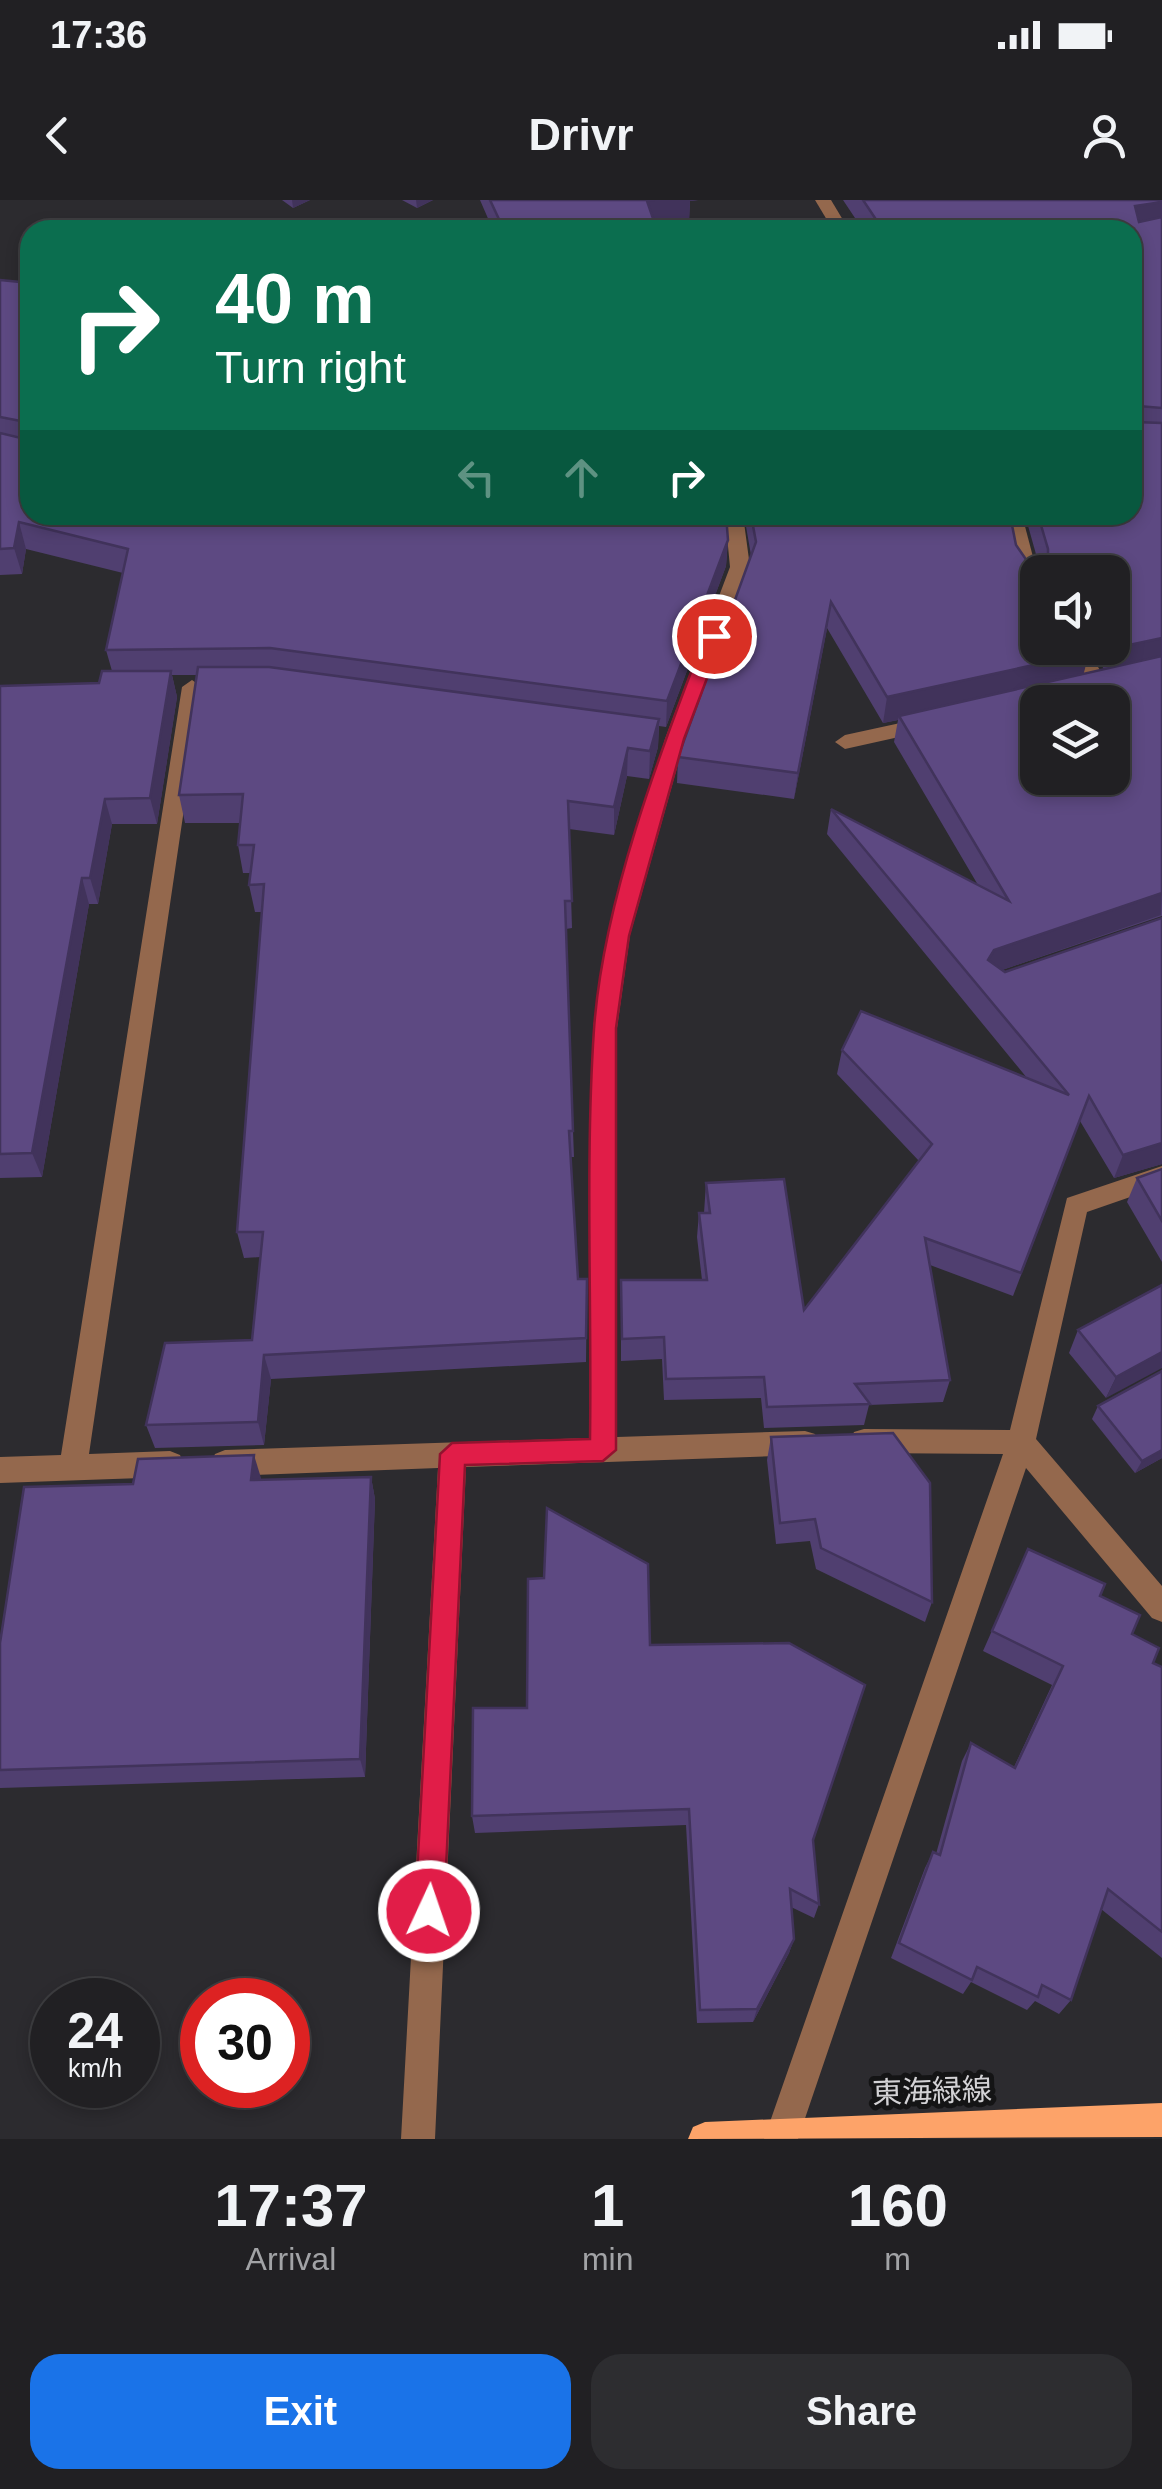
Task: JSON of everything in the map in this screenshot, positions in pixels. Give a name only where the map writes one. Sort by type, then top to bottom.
[{"type":"main road","name":"東海緑線","points":[[705,2139],[1162,2120]]},
{"type":"street","points":[[603,1450],[605,1028],[619,936],[665,738],[740,567],[735,525]]},
{"type":"street","points":[[1015,525],[1020,557]]},
{"type":"street","points":[[72,1468],[191,687]]},
{"type":"street","points":[[845,742],[954,718]]},
{"type":"street","points":[[781,2136],[1021,1442],[1076,1205],[1162,1176]]},
{"type":"street","points":[[0,1470],[944,1438],[1021,1442],[1162,1608]]},
{"type":"street","points":[[418,2139],[452,1454]]},
{"type":"building","points":[[490,200],[654,200],[647,201],[654,220],[499,220]]},
{"type":"building","points":[[863,200],[1162,200],[1135,206],[1138,220],[876,220]]},
{"type":"building","points":[[1162,217],[1162,408],[1142,406],[1142,221]]},
{"type":"building","points":[[0,280],[20,282],[20,421],[0,417]]},
{"type":"building","points":[[1142,422],[1162,423],[1162,638],[1130,645],[1130,555],[1048,555],[1041,525],[1142,525]]},
{"type":"building","points":[[0,433],[20,438],[20,522],[14,548],[0,549]]},
{"type":"building","points":[[31,525],[727,525],[728,540],[667,701],[270,648],[106,650],[128,549]]},
{"type":"building","points":[[753,525],[1012,525],[1016,545],[1023,555],[1020,665],[1034,665],[887,697],[831,602],[798,773],[678,757],[756,542]]},
{"type":"building","points":[[1162,656],[1162,893],[994,950],[988,960],[1005,972],[1162,918],[1162,1143],[1123,1155],[1089,1096],[1021,1273],[925,1238],[950,1380],[855,1384],[870,1404],[767,1407],[764,1377],[666,1379],[664,1337],[622,1339],[621,1280],[707,1280],[699,1213],[710,1213],[706,1183],[784,1179],[804,1310],[932,1144],[842,1050],[861,1011],[1069,1095],[831,809],[1009,901],[899,716],[1020,688],[1020,795],[1130,795],[1130,685],[1035,685]]},
{"type":"building","points":[[198,667],[269,667],[659,719],[650,751],[628,748],[614,807],[568,801],[572,901],[565,901],[573,1131],[569,1131],[578,1279],[587,1279],[586,1338],[264,1355],[258,1422],[146,1425],[165,1343],[252,1340],[263,1232],[237,1232],[264,884],[249,885],[254,845],[238,845],[243,794],[179,795]]},
{"type":"building","points":[[102,671],[171,671],[150,798],[105,799],[90,878],[82,878],[32,1153],[0,1154],[0,686],[99,683]]},
{"type":"building","points":[[1162,1169],[1162,1221],[1137,1178]]},
{"type":"building","points":[[1162,1285],[1162,1352],[1116,1377],[1078,1330]]},
{"type":"building","points":[[1162,1371],[1162,1450],[1142,1461],[1098,1406]]},
{"type":"building","points":[[893,1433],[930,1483],[932,1602],[821,1548],[815,1519],[780,1523],[771,1437]]},
{"type":"building","points":[[254,1455],[251,1480],[371,1477],[360,1759],[0,1770],[0,1643],[24,1487],[133,1484],[138,1459]]},
{"type":"building","points":[[547,1508],[648,1564],[650,1645],[789,1643],[865,1685],[813,1840],[819,1904],[790,1889],[794,1939],[757,2009],[700,2010],[689,1809],[472,1816],[473,1708],[527,1708],[528,1579],[544,1578]]},
{"type":"building","points":[[1028,1549],[1105,1584],[1100,1596],[1140,1615],[1132,1634],[1159,1648],[1153,1663],[1162,1667],[1162,1932],[1108,1889],[1071,2000],[1042,1985],[1038,1997],[977,1967],[972,1980],[899,1943],[933,1852],[940,1855],[971,1743],[1015,1768],[1063,1666],[992,1631]]},
{"type":"route","points":[[429,1911],[452,1454],[603,1450],[605,1028],[619,936],[675,739],[714,636]]}]
